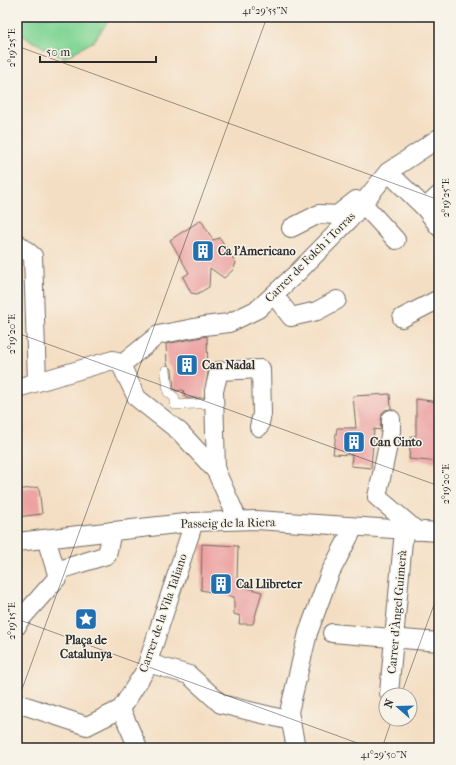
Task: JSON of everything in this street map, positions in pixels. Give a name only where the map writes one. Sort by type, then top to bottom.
[{"type":"street","name":"Carrer de Folch i Torras","points":[[117,362],[158,335],[204,326],[229,323],[258,309],[274,296],[363,204],[384,176],[439,138]]},
{"type":"street","points":[[291,228],[319,214],[337,214],[384,176],[425,208],[439,227]]},
{"type":"street","points":[[425,208],[439,195]]},
{"type":"street","points":[[363,204],[396,240]]},
{"type":"street","points":[[17,243],[33,256],[37,382]]},
{"type":"street","points":[[274,296],[291,317],[317,312],[337,300]]},
{"type":"street","points":[[402,318],[439,299]]},
{"type":"street","points":[[17,388],[117,362],[137,398],[180,432],[216,472],[238,520]]},
{"type":"street","points":[[216,472],[214,391],[219,371],[261,369],[262,414],[259,427]]},
{"type":"street","points":[[392,419],[391,431],[376,497],[411,531]]},
{"type":"street","name":"Passeig de la Riera","points":[[17,542],[194,522],[238,520],[439,532]]},
{"type":"street","name":"Carrer de la Vila Taliano","points":[[121,709],[145,671],[194,522]]},
{"type":"street","points":[[296,748],[289,712],[308,633],[330,573],[354,527]]},
{"type":"street","points":[[56,571],[107,554],[112,531]]},
{"type":"street","name":"Carrer d'Àngel Guimerà","points":[[390,687],[394,639],[411,531]]},
{"type":"street","points":[[17,626],[19,620],[58,577],[46,539]]},
{"type":"street","points":[[332,633],[439,642]]},
{"type":"street","points":[[148,663],[189,675],[221,704],[291,721]]},
{"type":"street","points":[[17,703],[87,726],[121,709],[138,748]]},
{"type":"lane","points":[[166,370],[168,392],[175,398],[175,405],[215,403]]},
{"type":"green space","points":[[17,17],[111,17],[94,41],[64,58],[17,33]]},
{"type":"building","name":"Ca l'Americano","points":[[201,220],[213,240],[220,238],[236,263],[233,270],[224,278],[210,268],[209,287],[197,294],[191,293],[183,277],[189,273],[170,240]]},
{"type":"building","name":"Can Nadal","points":[[207,336],[208,373],[204,398],[186,398],[183,390],[176,391],[174,389],[172,369],[167,364],[166,344]]},
{"type":"building","points":[[390,394],[391,409],[385,410],[382,414],[380,430],[374,429],[371,468],[351,466],[352,455],[333,454],[337,428],[356,428],[353,396]]},
{"type":"building","points":[[416,399],[439,402],[439,462],[409,459],[411,436],[416,436]]},
{"type":"building","points":[[39,487],[42,514],[17,517],[17,490]]},
{"type":"building","name":"Cal Llibreter","points":[[202,544],[238,546],[237,578],[242,582],[240,586],[262,592],[253,624],[239,624],[240,616],[234,614],[234,597],[201,590]]},
{"type":"place","name":"Ca l'Americano","points":[[203,251]]},
{"type":"place","name":"Can Nadal","points":[[187,365]]},
{"type":"place","name":"Can Cinto","points":[[354,442]]},
{"type":"place","name":"Cal Llibreter","points":[[221,584]]},
{"type":"place","name":"Plaça de Catalunya","points":[[86,619]]}]
